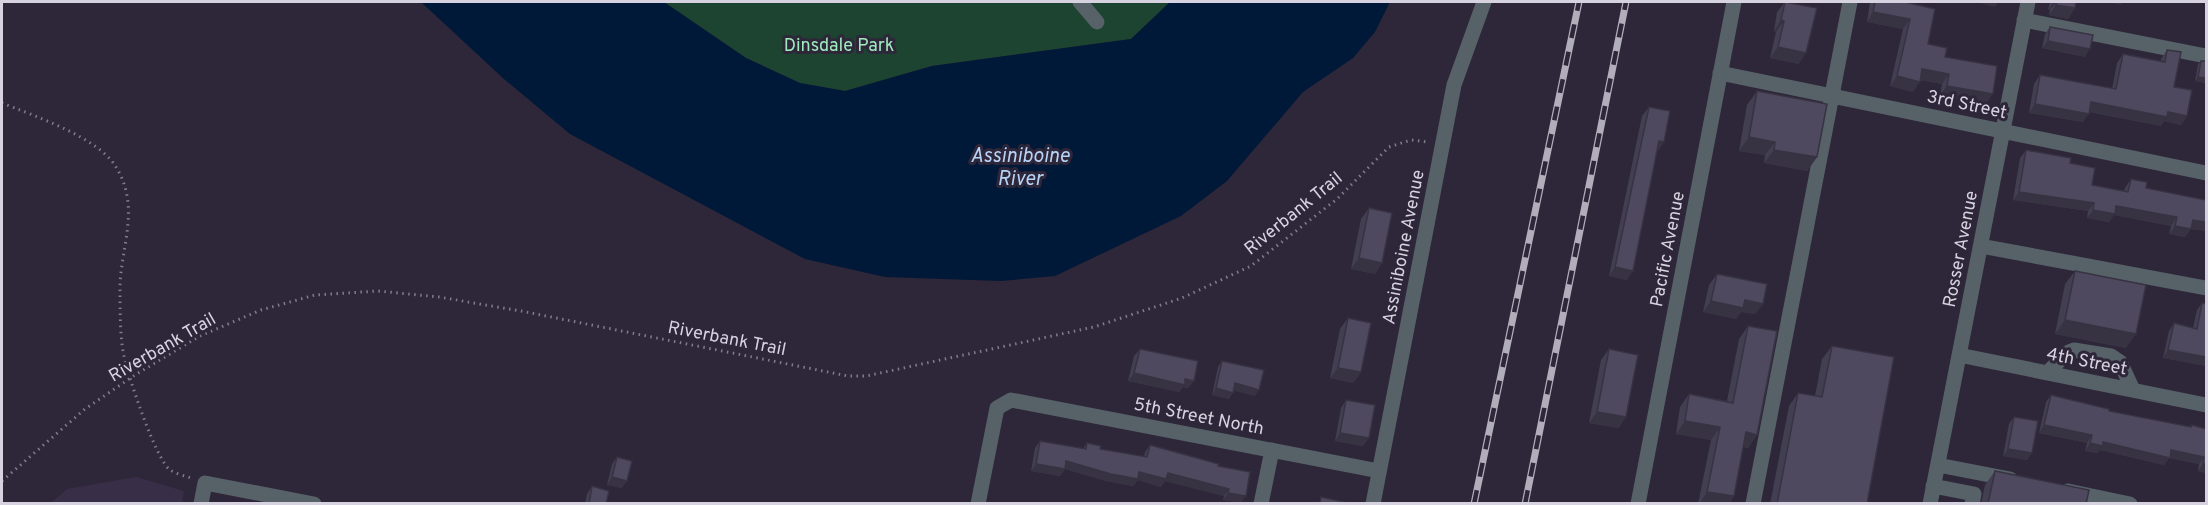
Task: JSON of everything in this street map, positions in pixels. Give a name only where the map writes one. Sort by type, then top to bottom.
[{"type":"street","points":[[1080,2],[1097,21]]},
{"type":"street","name":"Assiniboine Avenue","points":[[1372,504],[1454,85],[1484,2]]},
{"type":"street","name":"Pacific Avenue","points":[[1638,504],[1734,2]]},
{"type":"street","points":[[1753,504],[1850,2]]},
{"type":"street","name":"Rosser Avenue","points":[[1930,504],[2028,2]]},
{"type":"street","points":[[2024,20],[2206,56]]},
{"type":"street","name":"3rd Street","points":[[1720,74],[2206,173]]},
{"type":"street","points":[[1981,246],[2206,288]]},
{"type":"street","points":[[2047,373],[2067,353],[2074,350],[2101,354],[2116,357],[2121,362],[2133,390]]},
{"type":"street","name":"4th Street","points":[[1959,355],[2206,405]]},
{"type":"street","name":"5th Street North","points":[[978,504],[997,408],[1011,400],[1379,471]]},
{"type":"street","points":[[1261,504],[1272,450]]},
{"type":"street","points":[[1938,465],[2026,483]]},
{"type":"street","points":[[201,504],[204,483],[314,504]]},
{"type":"street","points":[[1933,486],[1974,494],[1972,504]]},
{"type":"street","points":[[2049,487],[2130,504]]},
{"type":"path","points":[[2,103],[83,139],[106,154],[117,168],[126,193],[129,229],[119,290],[123,355],[157,452],[169,470],[204,483]]},
{"type":"path","name":"Riverbank Trail","points":[[2,481],[85,409],[200,336],[261,310],[315,295],[378,291],[439,297],[848,376],[867,376],[1094,327],[1182,298],[1251,266],[1337,199],[1389,147],[1411,140],[1442,145]]},
{"type":"shaded area","points":[[136,477],[184,491],[182,503],[51,503],[67,489]]},
{"type":"green space","name":"Dinsdale Park","points":[[664,2],[1170,2],[1131,39],[932,66],[845,91],[800,83],[746,58]]},
{"type":"water","name":"Assiniboine River","points":[[421,2],[664,2],[746,58],[800,83],[845,91],[932,66],[1131,39],[1170,2],[1390,2],[1375,32],[1353,58],[1303,92],[1227,181],[1181,216],[1055,276],[1001,281],[885,277],[805,259],[570,134],[504,79]]},
{"type":"building","points":[[1785,2],[1817,8],[1806,53],[1778,47],[1784,21],[1781,20]]},
{"type":"building","points":[[1875,2],[1905,2],[1935,9],[1928,44],[1947,48],[1945,57],[1997,66],[1993,94],[1947,86],[1949,74],[1922,69],[1920,82],[1897,76],[1910,19],[1873,12]]},
{"type":"building","points":[[2057,2],[2076,2],[2075,8],[2056,5]]},
{"type":"building","points":[[2050,27],[2093,35],[2090,49],[2048,41]]},
{"type":"building","points":[[2167,50],[2181,52],[2174,87],[2192,90],[2187,116],[2168,112],[2167,117],[2091,102],[2089,114],[2035,104],[2040,75],[2116,89],[2123,54],[2165,62]]},
{"type":"building","points":[[2201,61],[2206,61],[2206,78],[2198,77]]},
{"type":"building","points":[[1757,91],[1827,104],[1817,157],[1774,150],[1775,142],[1749,137]]},
{"type":"building","points":[[1649,107],[1670,111],[1664,142],[1659,141],[1633,271],[1615,267]]},
{"type":"building","points":[[2026,150],[2071,158],[2070,163],[2095,168],[2092,185],[2128,192],[2131,179],[2147,182],[2146,188],[2206,200],[2206,222],[2193,220],[2191,229],[2175,226],[2177,217],[2116,206],[2115,214],[2093,210],[2094,203],[2019,192]]},
{"type":"building","points":[[1369,208],[1392,213],[1382,263],[1359,258]]},
{"type":"building","points":[[2075,271],[2146,285],[2136,334],[2065,320]]},
{"type":"building","points":[[1717,274],[1767,284],[1763,304],[1745,300],[1743,308],[1711,301]]},
{"type":"building","points":[[2202,303],[2206,304],[2206,357],[2168,350],[2174,323],[2197,329]]},
{"type":"building","points":[[1348,318],[1371,323],[1361,372],[1338,368]]},
{"type":"building","points":[[1748,326],[1777,331],[1757,435],[1746,432],[1734,496],[1707,492],[1720,427],[1685,421],[1689,394],[1733,403]]},
{"type":"building","points":[[1832,346],[1894,357],[1867,504],[1777,504],[1798,393],[1822,397]]},
{"type":"building","points":[[1140,349],[1198,361],[1194,381],[1185,379],[1185,385],[1134,373]]},
{"type":"building","points":[[1609,349],[1638,355],[1626,417],[1597,412]]},
{"type":"building","points":[[1222,361],[1264,370],[1259,390],[1235,383],[1233,393],[1216,388]]},
{"type":"building","points":[[2051,395],[2109,409],[2109,411],[2206,429],[2206,464],[2203,464],[2204,457],[2171,450],[2170,458],[2103,442],[2103,446],[2090,443],[2092,435],[2044,425]]},
{"type":"building","points":[[1346,400],[1375,405],[1369,438],[1340,433]]},
{"type":"building","points":[[2014,417],[2038,421],[2032,453],[2008,449]]},
{"type":"building","points":[[1040,441],[1086,449],[1087,443],[1101,446],[1100,449],[1147,457],[1150,445],[1219,464],[1218,466],[1250,472],[1246,496],[1228,493],[1229,489],[1168,473],[1166,479],[1139,472],[1138,479],[1066,461],[1065,469],[1036,464]]},
{"type":"building","points":[[617,457],[632,461],[627,481],[612,477]]},
{"type":"building","points":[[1995,471],[2089,490],[2086,504],[1988,504]]},
{"type":"building","points":[[592,486],[609,491],[606,504],[589,504]]},
{"type":"building","points":[[1321,497],[1353,504],[1320,504]]},
{"type":"railway","points":[[1474,504],[1579,2]]},
{"type":"railway","points":[[1525,504],[1626,2]]}]
